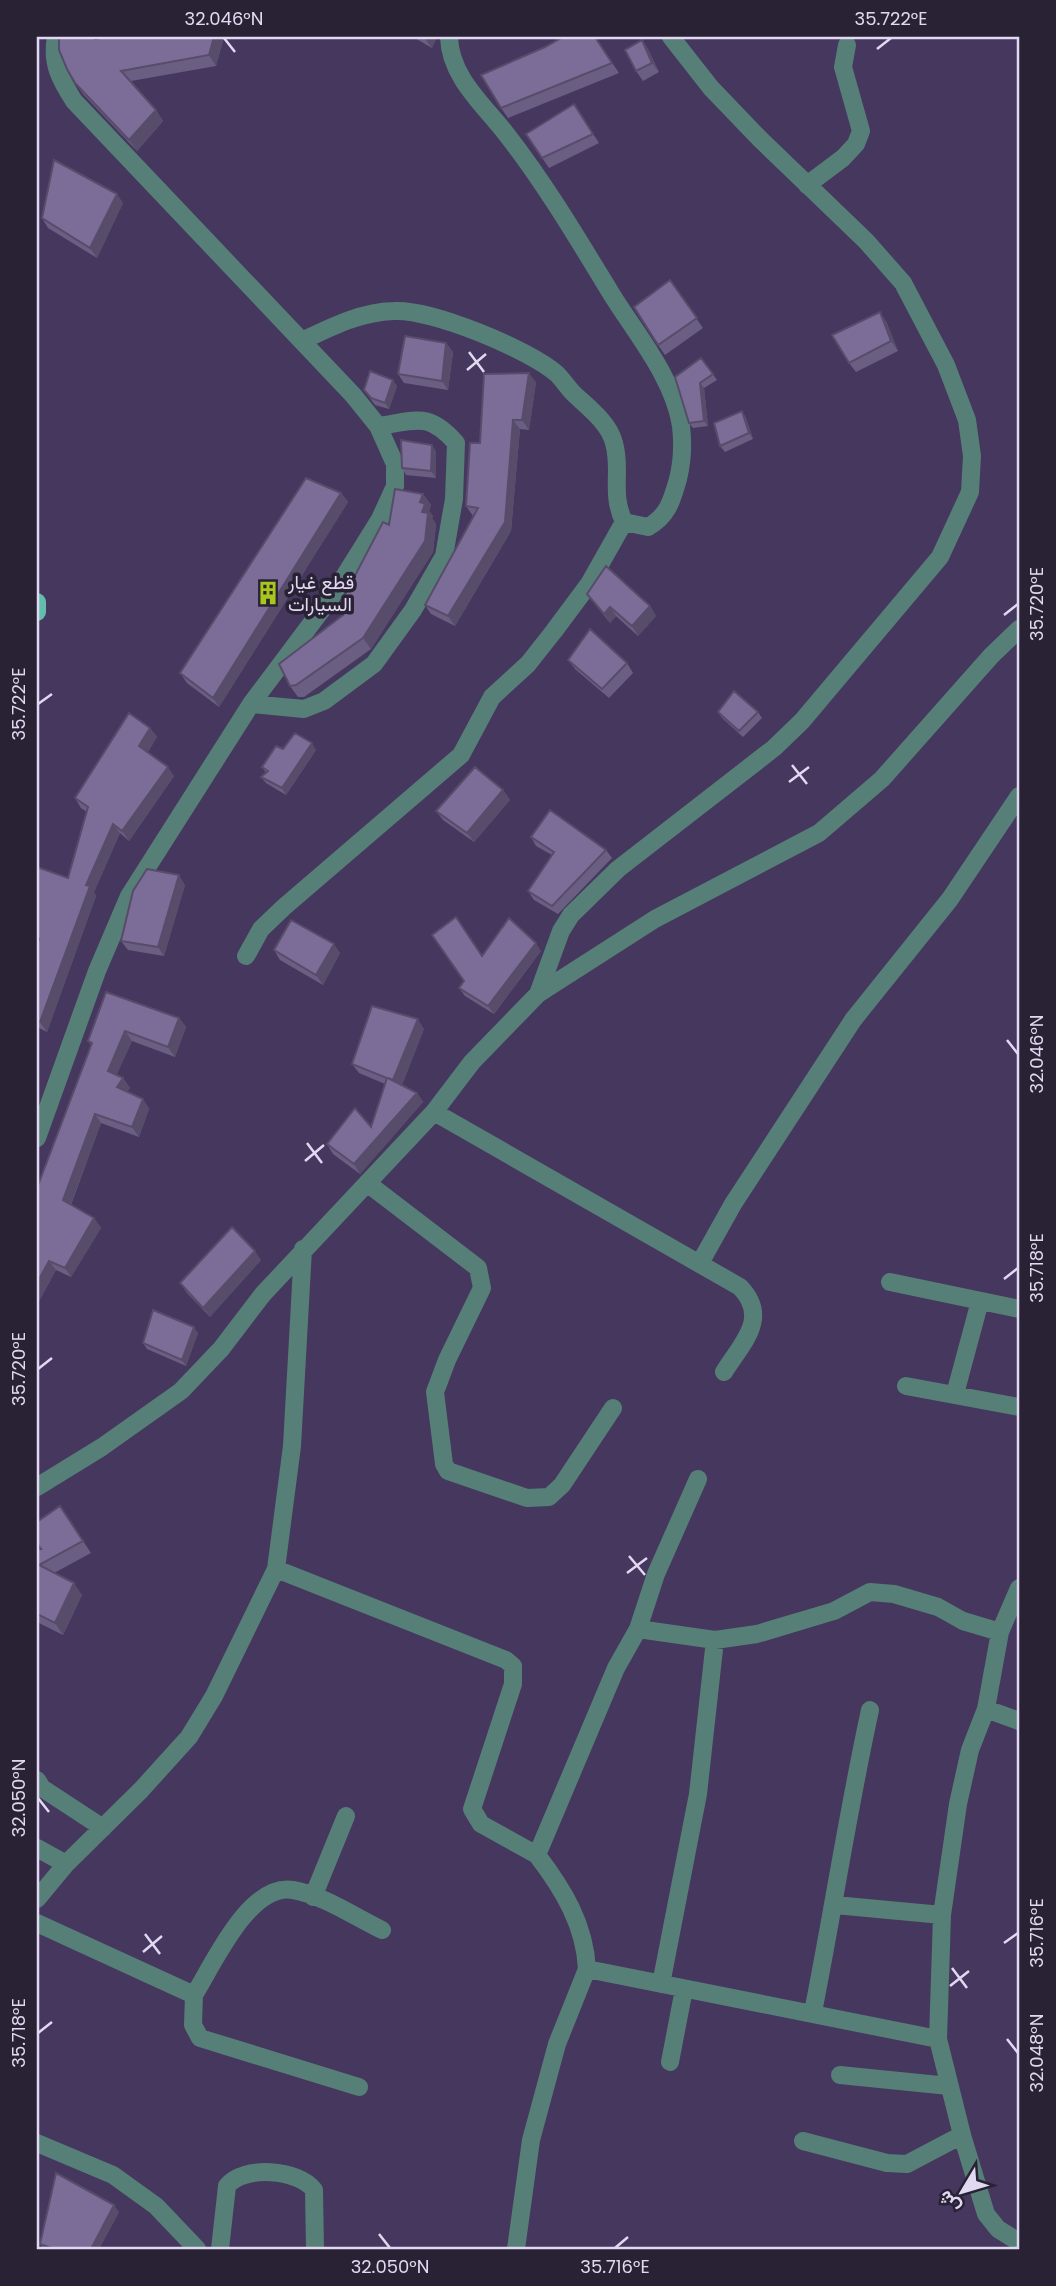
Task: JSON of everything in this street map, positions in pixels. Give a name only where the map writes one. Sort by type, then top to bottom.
[{"type":"main road","points":[[37,601],[37,609]]},
{"type":"street","points":[[37,1138],[97,971],[129,896],[251,704],[332,596],[380,519],[395,486],[395,464],[378,426],[304,340],[74,101],[58,76],[52,55],[55,37]]},
{"type":"street","points":[[449,37],[450,52],[460,76],[509,136],[570,227],[668,388],[681,425],[680,470],[673,496],[666,513],[648,527],[624,522]]},
{"type":"street","points":[[538,995],[561,931],[571,915],[618,869],[774,748],[802,721],[940,557],[970,492],[972,456],[967,420],[946,365],[903,283],[866,242],[711,88],[671,37]]},
{"type":"street","points":[[807,185],[843,159],[856,144],[861,131],[843,67],[847,45]]},
{"type":"street","points":[[304,340],[348,319],[376,313],[412,312],[447,320],[534,358],[557,374],[592,409],[614,443],[616,504],[624,522]]},
{"type":"street","points":[[251,704],[304,709],[324,701],[374,664],[413,610],[444,556],[454,499],[456,443],[440,425],[425,420],[378,426]]},
{"type":"street","points":[[246,956],[261,929],[284,907],[461,755],[492,696],[528,664],[555,631],[589,584],[624,522]]},
{"type":"street","points":[[37,1487],[102,1447],[181,1391],[303,1250],[434,1112],[472,1062],[538,995],[655,919],[818,834],[882,779],[991,656],[1019,629]]},
{"type":"street","points":[[700,1263],[733,1204],[853,1020],[950,899],[1019,796]]},
{"type":"street","points":[[434,1112],[740,1287],[751,1298],[755,1314],[753,1325],[724,1372]]},
{"type":"street","points":[[367,1183],[478,1268],[482,1278],[482,1288],[447,1360],[435,1392],[444,1464],[448,1471],[527,1498],[549,1497],[562,1485],[613,1408]]},
{"type":"street","points":[[37,1899],[66,1864],[189,1737],[214,1696],[276,1569],[292,1446],[303,1250]]},
{"type":"street","points":[[890,1282],[1019,1309]]},
{"type":"street","points":[[955,1394],[980,1301]]},
{"type":"street","points":[[906,1386],[1019,1407]]},
{"type":"street","points":[[537,1855],[616,1668],[638,1629],[656,1574],[698,1479]]},
{"type":"street","points":[[276,1569],[395,1614],[506,1660],[513,1666],[513,1684],[472,1809],[481,1824],[537,1855],[553,1875],[581,1929],[586,1943],[587,1969],[557,2044],[531,2140],[516,2249]]},
{"type":"street","points":[[1019,1588],[1000,1632],[986,1709],[970,1750],[958,1804],[942,1915],[938,2039],[961,2135],[986,2214],[998,2229],[1019,2242]]},
{"type":"street","points":[[638,1629],[715,1640],[794,1625],[834,1611],[870,1592],[894,1594],[938,1607],[963,1621],[1000,1632]]},
{"type":"street","points":[[661,1984],[698,1794],[715,1640]]},
{"type":"street","points":[[986,1709],[1019,1721]]},
{"type":"street","points":[[813,2012],[835,1905],[842,1840],[870,1710]]},
{"type":"street","points":[[37,1780],[42,1788],[103,1828]]},
{"type":"street","points":[[313,1897],[345,1815]]},
{"type":"street","points":[[37,1849],[66,1864]]},
{"type":"street","points":[[359,2087],[200,2038],[193,2025],[194,1995],[241,1918],[261,1898],[287,1889],[313,1897],[382,1930]]},
{"type":"street","points":[[835,1905],[942,1915]]},
{"type":"street","points":[[37,1923],[194,1995]]},
{"type":"street","points":[[587,1969],[938,2039]]},
{"type":"street","points":[[670,2062],[684,1989]]},
{"type":"street","points":[[840,2075],[949,2086]]},
{"type":"street","points":[[803,2141],[887,2163],[907,2164],[961,2135]]},
{"type":"street","points":[[37,2143],[113,2175],[156,2206],[197,2249]]},
{"type":"street","points":[[220,2249],[227,2186],[240,2176],[255,2174],[287,2175],[310,2183],[315,2202],[315,2249]]},
{"type":"building","points":[[59,37],[214,37],[209,55],[121,71],[156,110],[129,140],[75,83],[59,50]]},
{"type":"building","points":[[563,37],[595,37],[612,63],[501,108],[481,75]]},
{"type":"building","points":[[642,40],[652,63],[636,71],[625,50]]},
{"type":"building","points":[[574,104],[593,134],[542,158],[526,134]]},
{"type":"building","points":[[54,160],[117,194],[90,248],[42,218]]},
{"type":"building","points":[[670,280],[697,318],[658,345],[634,307]]},
{"type":"building","points":[[880,312],[891,341],[849,363],[832,335]]},
{"type":"building","points":[[405,336],[446,343],[442,381],[398,374]]},
{"type":"building","points":[[701,358],[713,374],[700,383],[704,421],[689,423],[675,377]]},
{"type":"building","points":[[370,371],[393,380],[385,403],[371,398],[364,390]]},
{"type":"building","points":[[529,373],[522,420],[513,420],[505,522],[448,616],[425,605],[478,508],[466,506],[470,443],[480,443],[484,374]]},
{"type":"building","points":[[742,411],[749,433],[720,446],[714,423]]},
{"type":"building","points":[[401,440],[432,445],[431,471],[402,468]]},
{"type":"building","name":"قطع غيار السيارات","points":[[306,478],[341,493],[213,698],[180,673]]},
{"type":"building","points":[[395,489],[423,494],[420,502],[425,504],[422,512],[428,513],[425,541],[363,638],[296,685],[290,686],[279,664],[343,615],[338,608],[383,522],[389,525]]},
{"type":"building","points":[[606,566],[650,606],[632,626],[610,607],[604,614],[587,594]]},
{"type":"building","points":[[590,629],[627,663],[602,689],[568,660]]},
{"type":"building","points":[[734,691],[758,712],[739,731],[718,712]]},
{"type":"building","points":[[129,713],[150,728],[139,746],[168,767],[122,831],[113,824],[86,885],[90,886],[40,1022],[37,1021],[37,867],[68,878],[88,807],[75,798]]},
{"type":"building","points":[[295,733],[312,743],[282,788],[261,777],[268,771],[262,767],[276,746],[283,749]]},
{"type":"building","points":[[475,767],[503,790],[467,833],[436,811]]},
{"type":"building","points":[[550,810],[606,850],[552,906],[528,891],[554,852],[531,837]]},
{"type":"building","points":[[147,869],[179,875],[158,947],[121,941],[133,891]]},
{"type":"building","points":[[456,917],[482,956],[509,918],[536,943],[488,1006],[459,988],[464,981],[432,935]]},
{"type":"building","points":[[291,920],[334,944],[316,975],[274,950]]},
{"type":"building","points":[[106,992],[179,1018],[168,1047],[125,1031],[108,1071],[123,1078],[117,1087],[143,1099],[132,1127],[95,1114],[63,1200],[94,1218],[65,1268],[49,1261],[37,1283],[37,1188],[92,1043],[88,1041]]},
{"type":"building","points":[[372,1006],[418,1019],[393,1080],[388,1078],[417,1093],[354,1164],[327,1144],[355,1108],[371,1127],[387,1078],[352,1064]]},
{"type":"building","points":[[232,1227],[255,1251],[203,1308],[180,1283]]},
{"type":"building","points":[[153,1310],[194,1327],[182,1360],[143,1343]]},
{"type":"building","points":[[60,1506],[83,1541],[39,1565],[74,1583],[55,1623],[37,1614],[37,1549],[41,1549],[37,1543],[37,1522]]},
{"type":"building","points":[[56,2173],[114,2205],[91,2249],[54,2249],[40,2244]]},
{"type":"place","name":"قطع غيار السيارات","points":[[268,593]]}]
